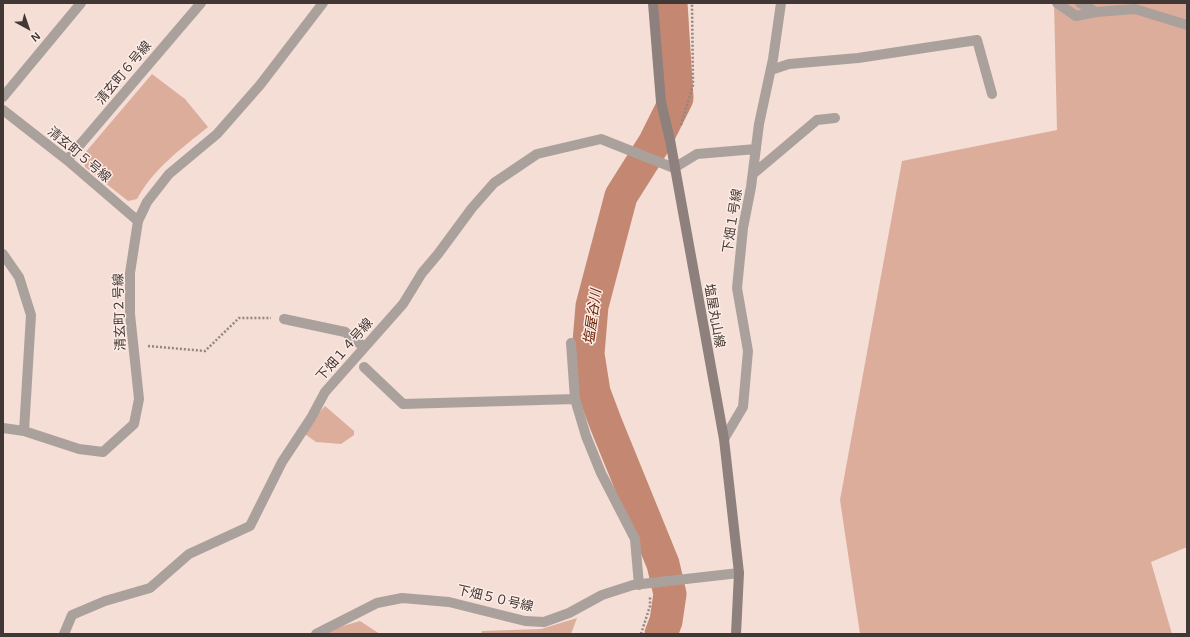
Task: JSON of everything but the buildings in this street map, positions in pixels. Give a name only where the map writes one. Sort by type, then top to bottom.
[{"type":"street","points":[[3,97],[81,3]]},
{"type":"street","name":"清玄町６号線","points":[[67,160],[201,3]]},
{"type":"street","name":"清玄町２号線","points":[[3,428],[24,430],[79,449],[103,452],[134,424],[139,399],[130,314],[130,273],[138,221],[147,202],[169,174],[217,134],[260,85],[323,3]]},
{"type":"street","name":"塩屋丸山線","points":[[653,3],[661,102],[670,140],[724,439],[739,573],[736,634]]},
{"type":"street","name":"下畑１号線","points":[[724,439],[743,407],[748,351],[737,288],[743,228],[753,174],[759,124],[771,70],[781,3]]},
{"type":"street","points":[[1057,3],[1076,16],[1096,12],[1134,9],[1187,25]]},
{"type":"street","points":[[1080,3],[1096,12]]},
{"type":"street","points":[[771,70],[789,64],[858,58],[977,40],[992,94]]},
{"type":"street","name":"清玄町５号線","points":[[3,110],[67,160],[138,221]]},
{"type":"street","points":[[753,174],[817,120],[835,118]]},
{"type":"street","name":"下畑１４号線","points":[[64,634],[72,615],[105,601],[150,588],[188,554],[250,526],[282,462],[312,418],[325,392],[403,304],[422,273],[472,208],[494,183],[537,154],[574,144],[601,139],[674,168]]},
{"type":"street","points":[[674,168],[697,154],[756,149]]},
{"type":"street","points":[[3,254],[19,277],[31,315],[24,430]]},
{"type":"street","points":[[284,319],[345,332],[364,347]]},
{"type":"street","points":[[571,343],[576,399],[586,436],[601,473],[635,539],[639,585]]},
{"type":"street","points":[[364,367],[403,404],[576,399]]},
{"type":"street","name":"下畑５０号線","points":[[316,634],[376,603],[402,598],[449,602],[525,621],[544,622],[569,613],[602,595],[633,585],[739,573]]},
{"type":"path","points":[[670,140],[683,122],[693,85],[692,3]]},
{"type":"path","points":[[133,345],[205,351],[239,318],[284,319]]},
{"type":"path","points":[[641,634],[650,606],[651,583]]},
{"type":"shaded area","points":[[1054,3],[1187,3],[1187,547],[1151,562],[1172,634],[860,634],[840,500],[902,161],[1057,130]]},
{"type":"shaded area","points":[[152,74],[185,99],[208,127],[178,151],[151,178],[137,199],[128,201],[85,167],[84,154]]},
{"type":"shaded area","points":[[325,406],[354,431],[354,435],[341,444],[316,442],[302,432]]},
{"type":"shaded area","points":[[577,618],[571,634],[481,634],[482,631],[541,629]]},
{"type":"shaded area","points":[[360,621],[380,634],[325,634],[343,626]]},
{"type":"waterway","name":"塩屋谷川","points":[[661,634],[666,621],[670,594],[663,564],[594,392],[588,354],[592,306],[621,196],[655,142],[677,98],[671,3]]}]
